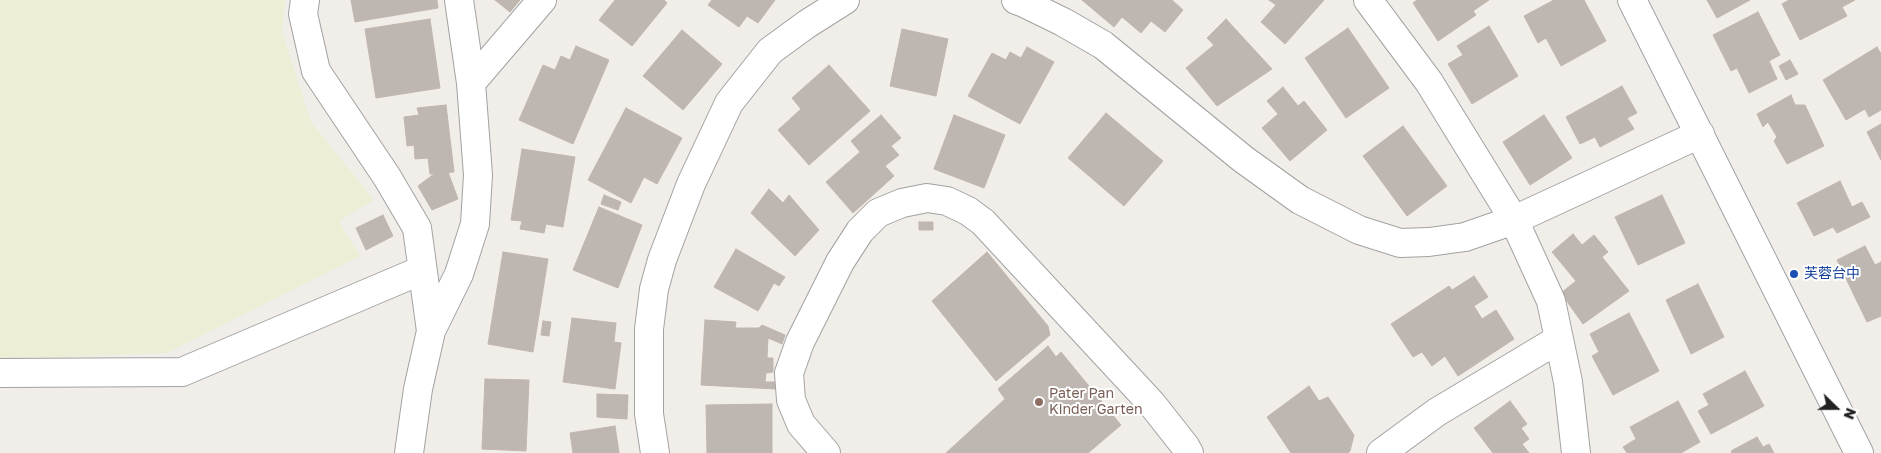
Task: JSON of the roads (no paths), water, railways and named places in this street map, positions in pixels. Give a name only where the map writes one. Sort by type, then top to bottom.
[{"type":"street","points":[[305,0],[303,14],[316,71],[387,177],[417,228],[431,331]]},
{"type":"street","points":[[409,453],[418,389],[431,331],[459,274],[475,224],[478,175],[471,84],[459,0]]},
{"type":"street","points":[[471,84],[542,0]]},
{"type":"street","points":[[654,453],[649,414],[649,329],[654,289],[662,260],[691,184],[729,103],[770,51],[807,24],[845,0]]},
{"type":"street","points":[[1016,0],[1024,2],[1063,22],[1103,46],[1243,159],[1300,200],[1359,230],[1400,243],[1429,242],[1465,237],[1514,220],[1700,134]]},
{"type":"street","points":[[1368,0],[1429,82],[1514,220],[1551,301],[1568,382],[1576,453]]},
{"type":"street","points":[[1632,0],[1859,453]]},
{"type":"street","points":[[826,453],[801,424],[791,400],[789,372],[800,342],[840,262],[860,231],[878,214],[902,203],[927,198],[947,201],[983,222],[1152,404],[1189,453]]},
{"type":"street","points":[[0,373],[182,372],[422,270]]},
{"type":"street","points":[[1381,453],[1437,412],[1559,339]]},
{"type":"place","name":"芙蓉台中","points":[[1794,274]]},
{"type":"place","name":"Pater Pan Kinder Garten","points":[[1039,402]]}]
